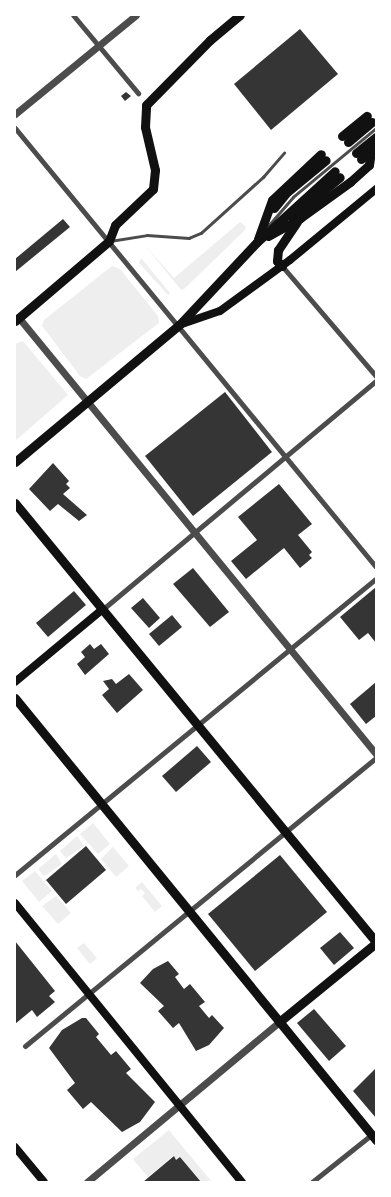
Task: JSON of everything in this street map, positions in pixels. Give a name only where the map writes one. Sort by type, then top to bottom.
[{"type":"main road","points":[[16,317],[110,241],[116,225],[147,197],[156,181],[145,127],[146,105],[210,40],[240,15]]},
{"type":"main road","points":[[345,139],[372,122]]},
{"type":"main road","points":[[373,149],[359,156],[376,137]]},
{"type":"main road","points":[[257,242],[300,218],[366,168],[373,149]]},
{"type":"main road","points":[[257,242],[272,200],[323,157]]},
{"type":"main road","points":[[15,462],[180,325],[257,242],[338,174]]},
{"type":"main road","points":[[180,325],[220,311],[282,266],[376,189]]},
{"type":"main road","points":[[282,266],[277,261],[278,250],[300,218]]},
{"type":"main road","points":[[15,503],[376,943],[279,1022]]},
{"type":"main road","points":[[15,682],[103,609]]},
{"type":"main road","points":[[15,698],[100,805],[374,1135]]},
{"type":"main road","points":[[15,903],[242,1182]]},
{"type":"main road","points":[[15,1147],[44,1182]]},
{"type":"street","points":[[73,15],[138,93]]},
{"type":"street","points":[[15,114],[136,15]]},
{"type":"street","points":[[15,128],[288,456],[376,567]]},
{"type":"street","points":[[282,266],[290,272],[376,376]]},
{"type":"street","points":[[16,317],[89,402],[376,756],[25,1046]]},
{"type":"street","points":[[103,609],[376,381]]},
{"type":"street","points":[[15,875],[196,724],[376,578]]},
{"type":"street","points":[[87,1182],[279,1022]]},
{"type":"street","points":[[312,1182],[374,1135]]},
{"type":"lane","points":[[257,242],[289,201],[372,122]]},
{"type":"lane","points":[[110,241],[148,235],[190,238],[201,233],[264,177],[284,153]]},
{"type":"shaded area","points":[[240,222],[246,227],[245,230],[181,290],[144,244],[174,278]]},
{"type":"shaded area","points":[[141,258],[170,293],[168,295],[139,263]]},
{"type":"shaded area","points":[[112,266],[120,269],[158,316],[159,323],[86,379],[80,376],[42,326],[44,320]]},
{"type":"shaded area","points":[[23,341],[68,395],[15,441],[15,344]]},
{"type":"shaded area","points":[[93,823],[110,844],[98,854],[80,834]]},
{"type":"shaded area","points":[[77,836],[84,846],[66,858],[60,851]]},
{"type":"shaded area","points":[[113,847],[129,866],[116,877],[101,859]]},
{"type":"shaded area","points":[[56,854],[62,864],[44,876],[38,869]]},
{"type":"shaded area","points":[[35,871],[52,891],[39,902],[22,881]]},
{"type":"shaded area","points":[[142,882],[162,906],[155,912],[142,896],[145,893],[141,889],[138,891],[135,888]]},
{"type":"shaded area","points":[[56,896],[71,913],[58,924],[42,906]]},
{"type":"shaded area","points":[[84,943],[97,958],[90,964],[77,948]]},
{"type":"shaded area","points":[[169,1130],[212,1182],[201,1182],[180,1157],[176,1160],[173,1156],[148,1177],[133,1159]]},
{"type":"building","points":[[300,29],[338,74],[271,130],[234,84]]},
{"type":"building","points":[[126,92],[131,96],[125,101],[121,96]]},
{"type":"building","points":[[63,219],[70,227],[15,272],[15,259]]},
{"type":"building","points":[[225,392],[272,452],[193,516],[145,456]]},
{"type":"building","points":[[53,463],[69,481],[66,484],[70,488],[63,494],[87,515],[79,521],[58,504],[50,511],[29,489]]},
{"type":"building","points":[[279,484],[312,524],[298,535],[312,552],[309,555],[312,558],[300,568],[284,548],[246,579],[231,561],[257,540],[238,517]]},
{"type":"building","points":[[193,568],[229,612],[210,627],[173,584]]},
{"type":"building","points":[[376,587],[376,643],[368,633],[359,640],[340,617]]},
{"type":"building","points":[[74,591],[86,605],[48,637],[36,623]]},
{"type":"building","points":[[143,598],[160,618],[149,628],[131,608]]},
{"type":"building","points":[[172,615],[182,627],[159,646],[149,634]]},
{"type":"building","points":[[90,644],[94,649],[101,644],[109,654],[85,675],[77,664],[85,657],[81,652]]},
{"type":"building","points":[[129,674],[143,690],[117,713],[102,695],[109,689],[103,681],[112,679],[116,684]]},
{"type":"building","points":[[376,682],[376,716],[366,724],[350,704]]},
{"type":"building","points":[[197,746],[211,762],[176,792],[162,776]]},
{"type":"building","points":[[86,846],[106,870],[66,904],[46,880]]},
{"type":"building","points":[[280,855],[327,912],[255,971],[208,914]]},
{"type":"building","points":[[340,932],[354,948],[334,965],[320,948]]},
{"type":"building","points":[[15,941],[55,991],[49,996],[55,1002],[37,1017],[32,1010],[15,1024]]},
{"type":"building","points":[[168,961],[179,974],[175,977],[184,989],[190,984],[205,1002],[199,1006],[209,1018],[212,1015],[224,1028],[209,1045],[196,1051],[179,1023],[173,1028],[158,1011],[164,1006],[140,983],[153,969]]},
{"type":"building","points":[[314,1009],[346,1046],[329,1061],[297,1023]]},
{"type":"building","points":[[82,1018],[86,1018],[99,1034],[96,1037],[111,1055],[116,1051],[131,1069],[126,1073],[155,1102],[140,1122],[122,1132],[91,1102],[83,1109],[67,1090],[75,1083],[49,1048],[62,1030]]},
{"type":"building","points":[[376,1068],[376,1118],[353,1091]]},
{"type":"building","points":[[174,1156],[176,1160],[180,1157],[201,1182],[143,1182]]}]
